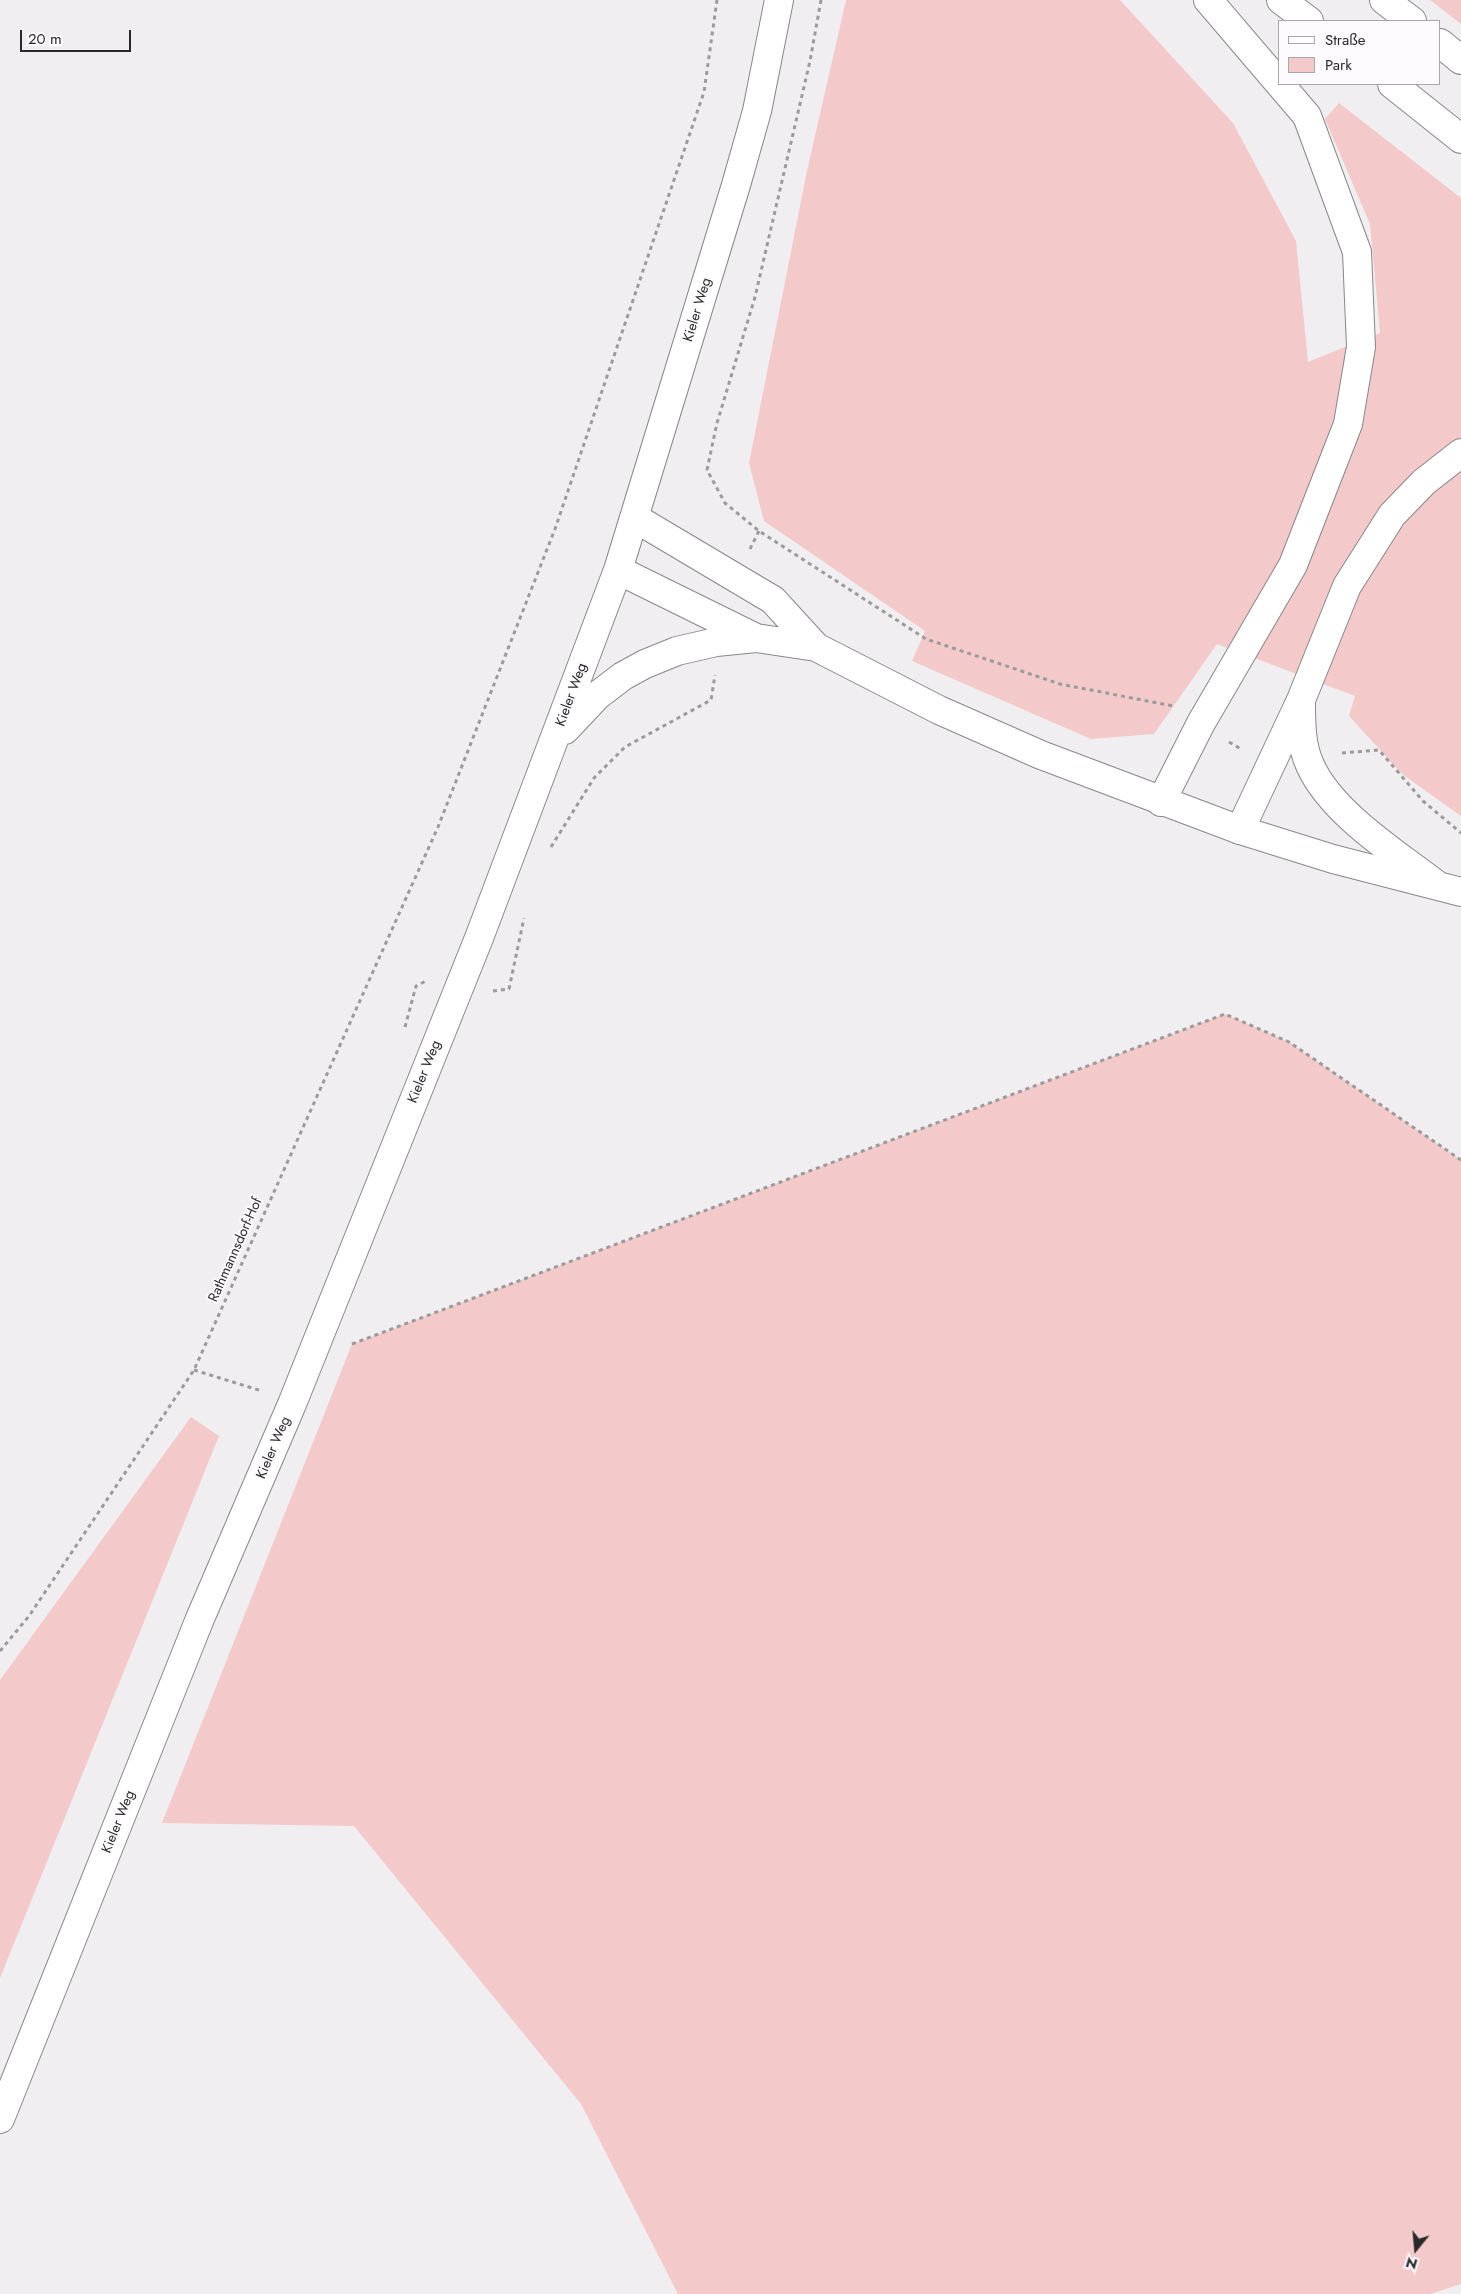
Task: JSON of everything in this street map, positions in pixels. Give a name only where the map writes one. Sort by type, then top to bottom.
[{"type":"main road","name":"Kieler Weg","points":[[0,2120],[199,1621],[308,1365],[479,938],[618,570],[739,176],[757,111],[779,0]]},
{"type":"main road","points":[[1208,0],[1278,82]]},
{"type":"main road","points":[[1281,0],[1308,20]]},
{"type":"main road","points":[[1384,0],[1411,20]]},
{"type":"main road","points":[[1441,44],[1461,60]]},
{"type":"main road","points":[[1161,802],[1201,723],[1293,565],[1348,424],[1361,346],[1358,252],[1307,116],[1281,85]]},
{"type":"main road","points":[[1393,85],[1461,139]]},
{"type":"main road","points":[[1240,830],[1301,700],[1347,586],[1392,515],[1424,482],[1461,454]]},
{"type":"main road","points":[[635,518],[773,600],[816,647]]},
{"type":"main road","points":[[618,570],[756,638]]},
{"type":"main road","points":[[555,740],[598,695],[623,676],[645,664],[677,651],[716,642],[756,638],[816,647],[939,710],[1041,755],[1161,802],[1240,830],[1333,859],[1449,889]]},
{"type":"main road","points":[[1301,700],[1300,727],[1310,765],[1332,799],[1372,836],[1449,889]]},
{"type":"path","name":"Rathmannsdorf-Hof","points":[[0,1651],[29,1616],[194,1370],[438,827],[555,529],[698,111],[704,92],[718,0]]},
{"type":"path","points":[[821,0],[810,61],[755,297],[717,423],[707,470],[725,503],[759,531],[926,640],[1060,684],[1171,705],[1201,723]]},
{"type":"path","points":[[308,1365],[352,1344],[1225,1014],[1289,1042],[1461,1160]]},
{"type":"path","points":[[194,1370],[265,1391],[292,1404]]},
{"type":"green space","points":[[846,0],[1120,0],[1233,123],[1296,241],[1308,362],[1380,333],[1370,224],[1325,119],[1339,103],[1461,198],[1461,816],[1402,774],[1349,716],[1355,696],[1217,644],[1154,734],[1091,739],[912,661],[925,631],[764,521],[749,463],[807,171]]},
{"type":"green space","points":[[1430,0],[1461,0],[1461,24]]},
{"type":"green space","points":[[1225,1014],[1289,1042],[1461,1160],[1461,2284],[1430,2294],[678,2294],[581,2104],[354,1826],[162,1823],[352,1344]]},
{"type":"green space","points":[[191,1417],[219,1436],[0,1978],[0,1680]]}]
